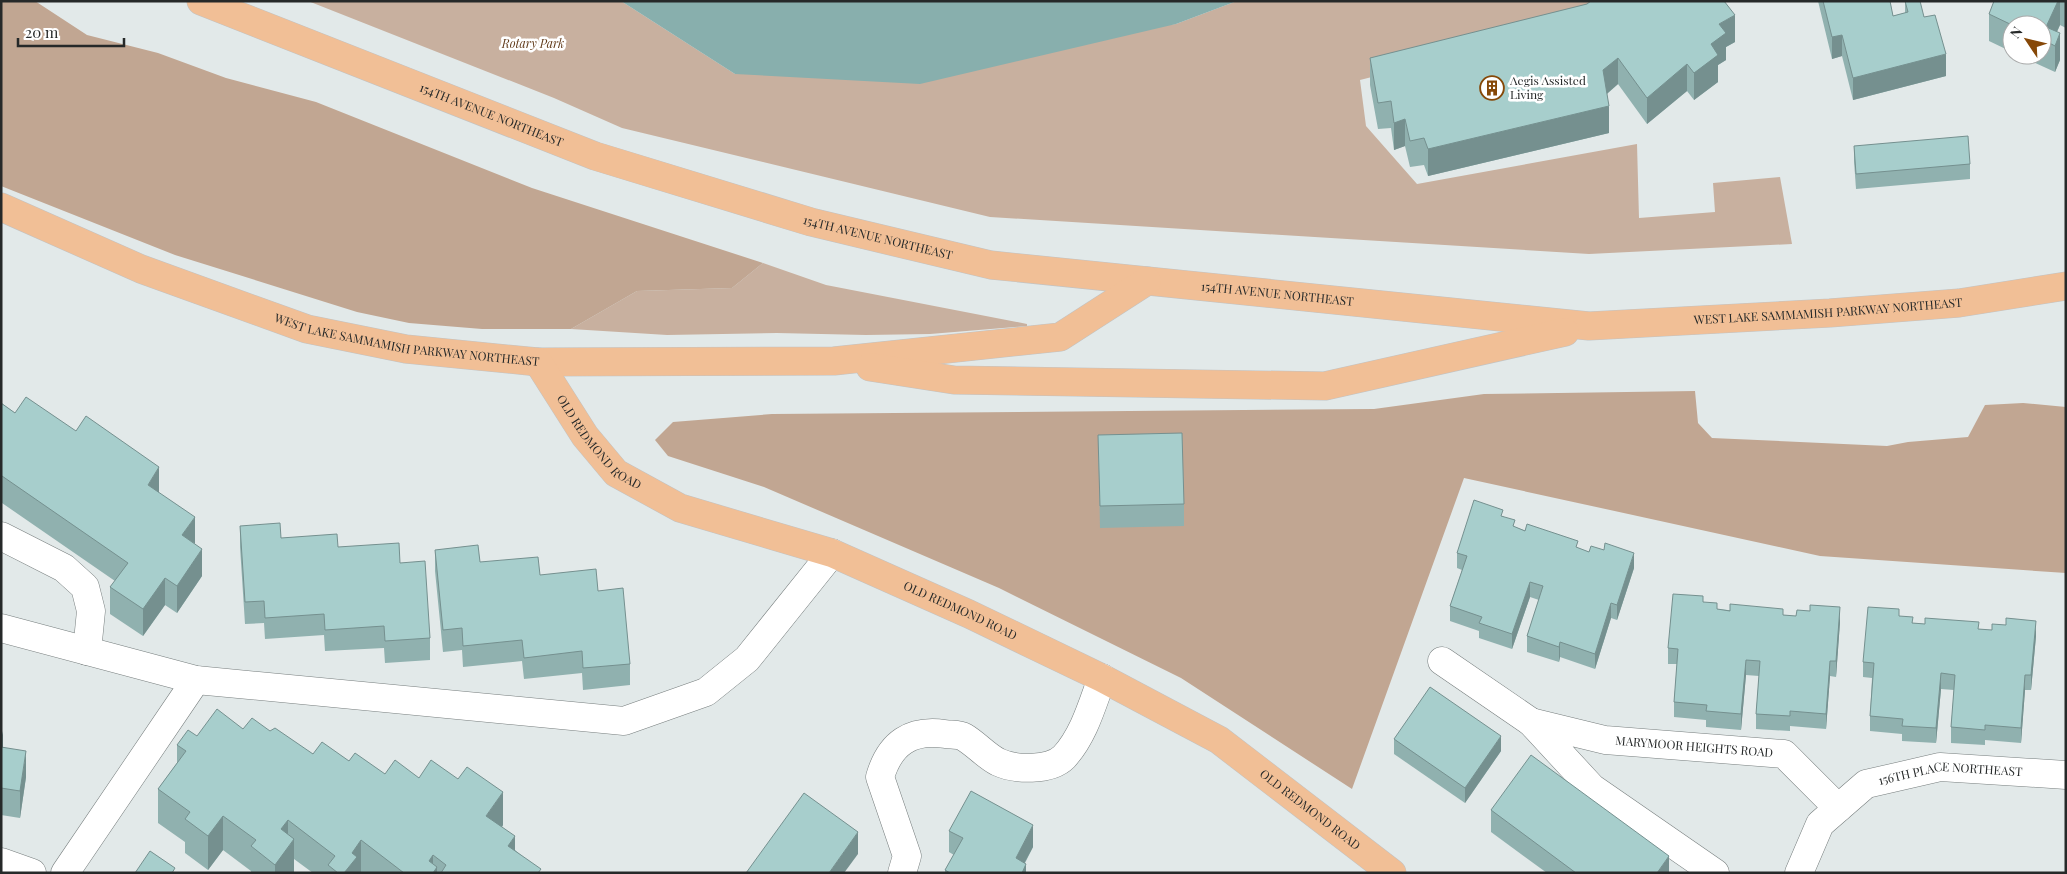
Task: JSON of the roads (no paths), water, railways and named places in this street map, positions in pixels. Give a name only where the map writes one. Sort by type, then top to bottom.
[{"type":"main road","name":"154TH AVENUE NORTHEAST","points":[[201,1],[595,156],[811,222],[991,265],[1589,326]]},
{"type":"main road","name":"WEST LAKE SAMMAMISH PARKWAY NORTHEAST","points":[[1,207],[141,269],[307,329],[406,349],[538,362],[834,361]]},
{"type":"main road","points":[[834,361],[1060,337],[1147,281]]},
{"type":"main road","name":"WEST LAKE SAMMAMISH PARKWAY NORTHEAST","points":[[1589,326],[1830,314],[1959,304],[2066,286]]},
{"type":"main road","points":[[834,361],[954,380],[1325,386],[1589,326]]},
{"type":"main road","name":"OLD REDMOND ROAD","points":[[538,362],[585,436],[616,473],[680,508],[832,554],[970,614],[1102,678],[1219,740],[1392,873]]},
{"type":"street","points":[[1,536],[64,568],[86,587],[91,611],[87,651]]},
{"type":"street","points":[[1,628],[196,680],[624,721],[706,692],[747,659],[832,554]]},
{"type":"street","name":"MARYMOOR HEIGHTS ROAD","points":[[1442,661],[1532,722],[1592,788],[1715,873]]},
{"type":"street","points":[[902,873],[907,856],[880,776],[884,764],[895,748],[913,734],[935,732],[962,736],[998,762],[1028,769],[1046,766],[1062,758],[1078,737],[1102,678]]},
{"type":"street","points":[[67,872],[196,680]]},
{"type":"street","name":"MARYMOOR HEIGHTS ROAD","points":[[1532,722],[1605,740],[1784,754],[1838,808]]},
{"type":"street","name":"156TH PLACE NORTHEAST","points":[[1804,862],[1820,824],[1866,784],[1940,767],[2066,775]]},
{"type":"street","points":[[1,862],[32,873]]},
{"type":"water","points":[[621,1],[1237,1],[1176,24],[920,84],[735,74]]},
{"type":"place","name":"Aegis Assisted Living","points":[[1492,88]]},
{"type":"park label","name":"Rotary Park","points":[[533,44]]}]
